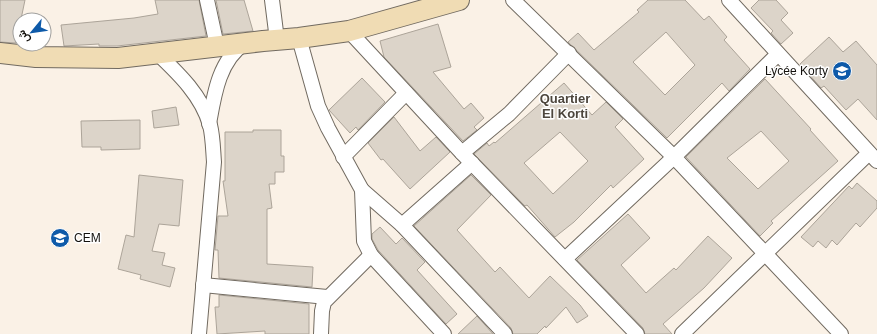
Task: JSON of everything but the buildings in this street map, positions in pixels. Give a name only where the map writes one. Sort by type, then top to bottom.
[{"type":"street","points":[[207,0],[217,46]]},
{"type":"street","points":[[272,0],[277,40]]},
{"type":"street","points":[[0,53],[36,57],[78,58],[158,54],[217,46],[299,38],[349,31],[459,0]]},
{"type":"street","points":[[514,0],[674,157],[841,334]]},
{"type":"street","points":[[682,334],[764,254],[873,157],[729,0]]},
{"type":"street","points":[[349,31],[467,158],[637,334]]},
{"type":"street","points":[[299,38],[318,106],[342,157],[362,190],[402,224],[505,334]]},
{"type":"street","points":[[209,124],[217,87],[228,59],[236,49],[245,43]]},
{"type":"street","points":[[158,54],[173,68],[195,94],[209,124],[214,162],[199,334]]},
{"type":"street","points":[[402,224],[569,54]]},
{"type":"street","points":[[565,259],[674,157],[778,54]]},
{"type":"street","points":[[342,157],[406,93]]},
{"type":"street","points":[[362,190],[364,241],[371,255],[444,334]]},
{"type":"street","points":[[321,334],[322,311],[328,297],[371,255]]},
{"type":"street","points":[[203,285],[328,297]]},
{"type":"place","name":"Lycée Korty","points":[[842,71]]},
{"type":"place","name":"CEM","points":[[60,238]]},
{"type":"district","name":"Quartier El Korti","points":[[565,106]]}]
